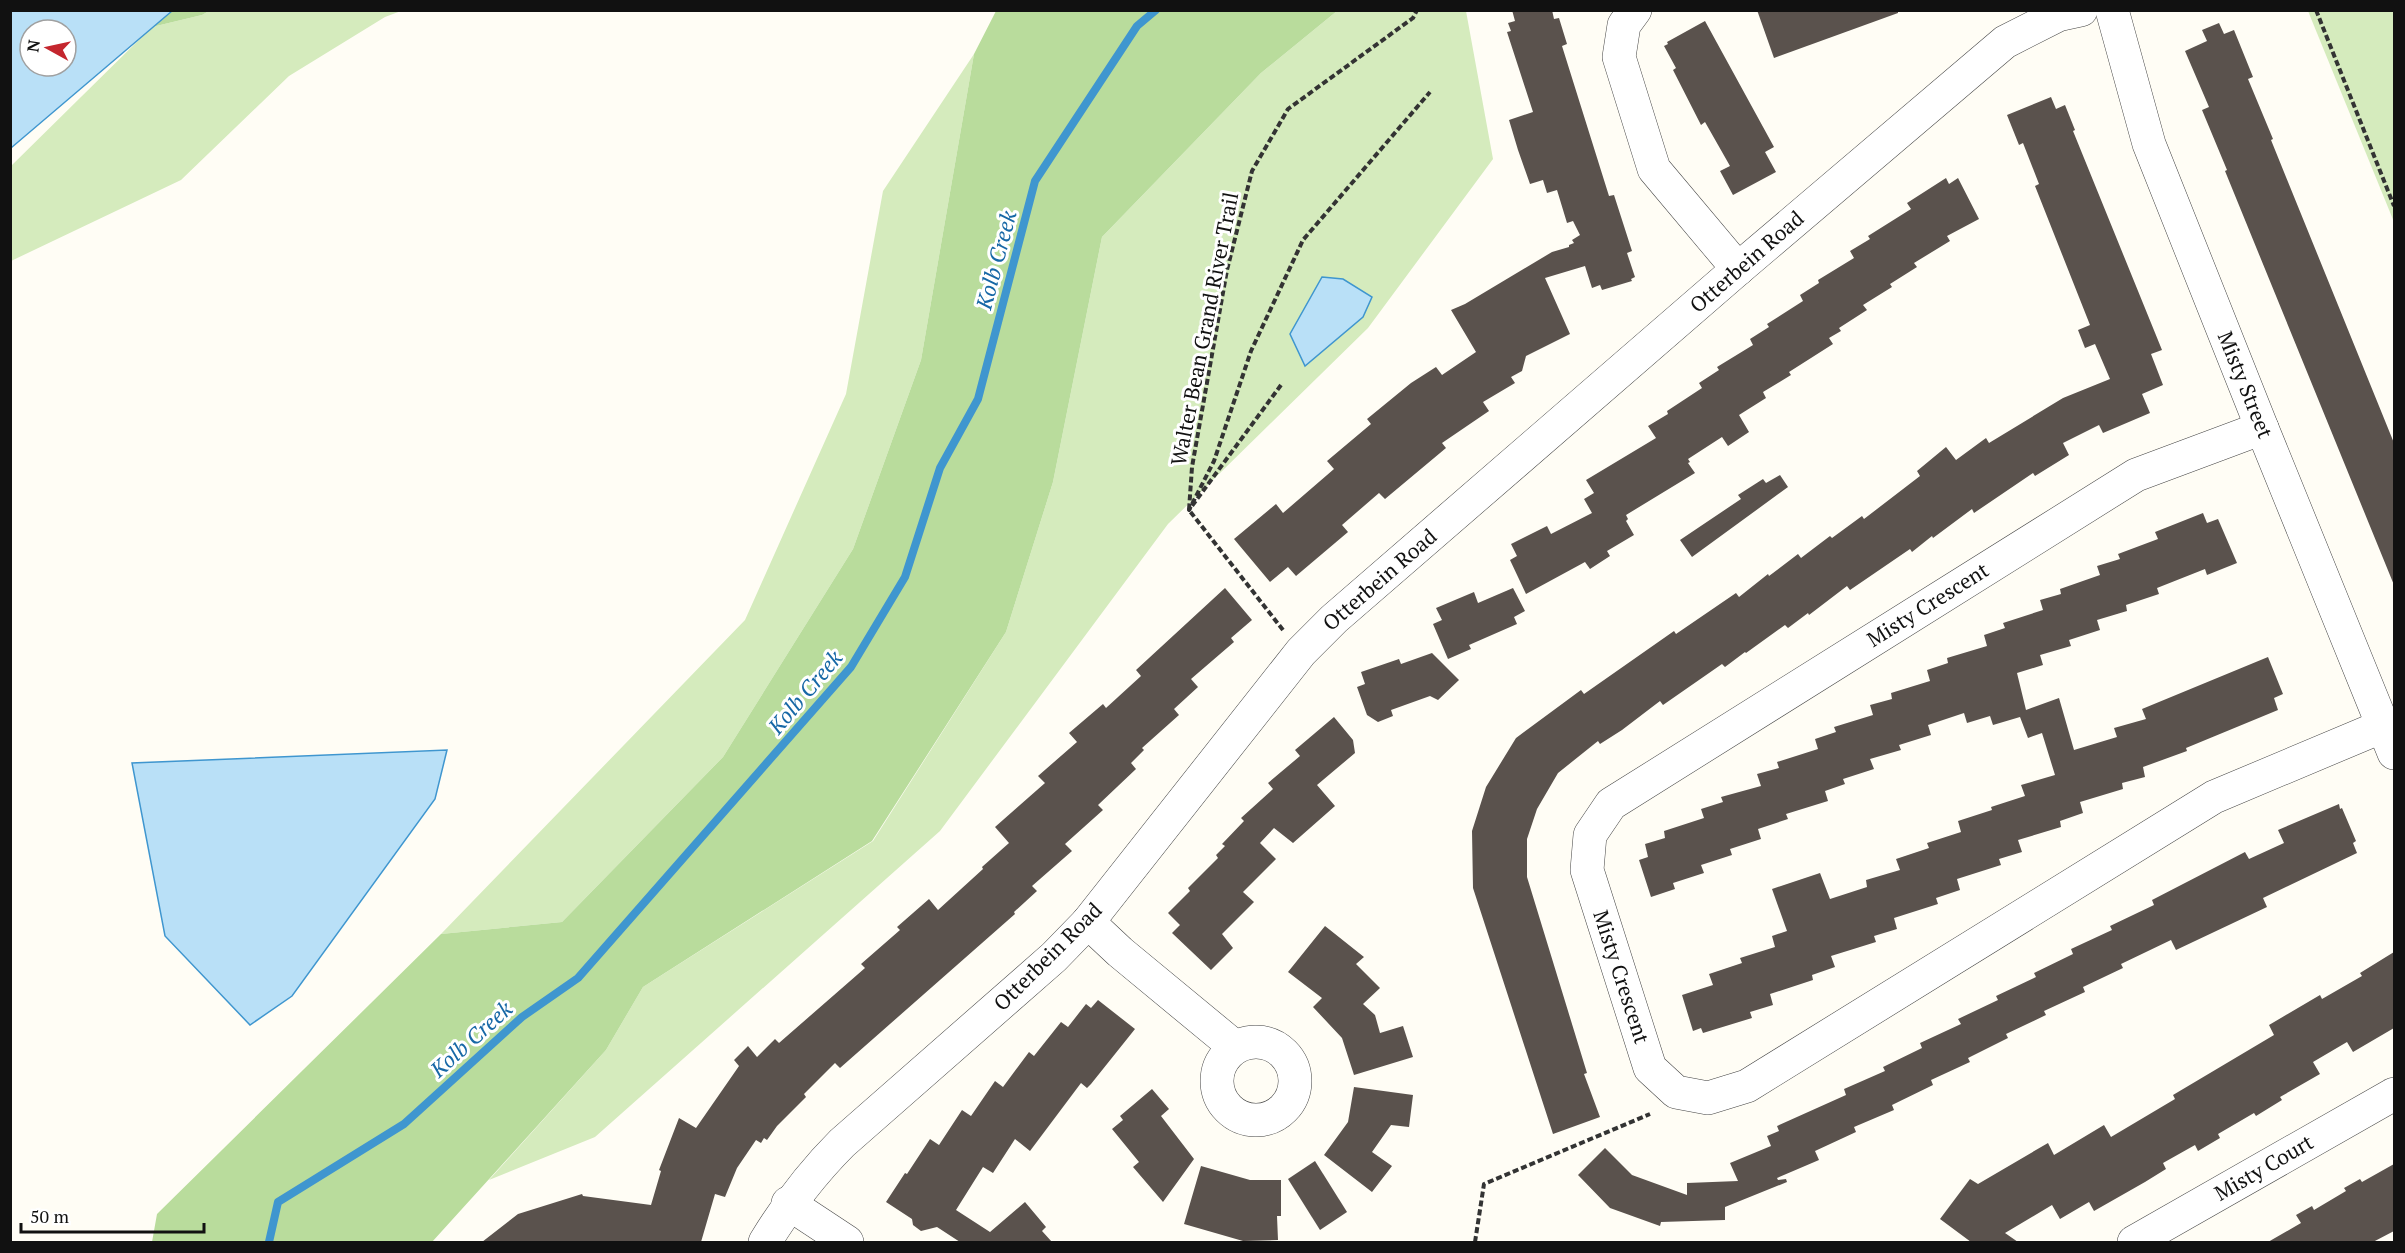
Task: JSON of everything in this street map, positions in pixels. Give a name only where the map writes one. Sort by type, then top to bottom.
[{"type":"street","points":[[1635,10],[1624,25],[1619,57],[1654,169],[1738,269]]},
{"type":"street","name":"Otterbein Road","points":[[765,1242],[788,1203],[813,1172],[842,1143],[1054,957],[1088,922],[1301,652],[1334,619],[1738,269],[2005,42],[2058,15],[2081,10]]},
{"type":"street","name":"Misty Street","points":[[2112,10],[2149,144],[2389,740]]},
{"type":"street","name":"Misty Crescent","points":[[2262,428],[2136,475],[1611,804],[1590,835],[1587,870],[1650,1068],[1676,1092],[1697,1096],[1708,1098],[1747,1086],[2214,797],[2389,740]]},
{"type":"street","points":[[1088,922],[1120,952],[1236,1047]]},
{"type":"street","name":"Misty Court","points":[[2134,1242],[2394,1094]]},
{"type":"street","points":[[788,1203],[847,1242]]},
{"type":"path","name":"Walter Bean Grand River Trail","points":[[1188,510],[1192,467],[1225,280],[1252,171],[1288,109],[1413,18],[1417,10]]},
{"type":"path","points":[[2316,10],[2394,206]]},
{"type":"path","points":[[1188,510],[1214,461],[1251,351],[1303,240],[1430,92]]},
{"type":"path","points":[[1188,510],[1281,385]]},
{"type":"path","points":[[1188,510],[1301,652]]},
{"type":"path","points":[[1475,1242],[1484,1184],[1650,1113]]},
{"type":"green space","points":[[172,11],[209,11],[202,15],[152,27]]},
{"type":"green space","points":[[209,11],[401,11],[385,17],[289,76],[181,180],[11,261],[11,166],[152,27],[202,15]]},
{"type":"green space","points":[[996,11],[1337,11],[1261,73],[1102,237],[1053,482],[1006,632],[872,841],[643,987],[606,1050],[432,1242],[152,1242],[157,1214],[441,934],[562,922],[723,757],[853,549],[921,360],[974,54]]},
{"type":"green space","points":[[1337,11],[1466,11],[1493,159],[1368,328],[1168,524],[940,831],[595,1137],[489,1180],[606,1050],[643,987],[873,841],[1006,632],[1053,482],[1102,237],[1261,73]]},
{"type":"green space","points":[[2308,11],[2394,11],[2394,222]]},
{"type":"green space","points":[[974,54],[921,360],[853,549],[723,757],[562,922],[441,934],[745,620],[846,394],[883,191]]},
{"type":"water","points":[[11,10],[172,11],[11,148]]},
{"type":"water","points":[[1322,277],[1343,279],[1372,297],[1363,317],[1305,366],[1290,334]]},
{"type":"water","points":[[447,750],[435,799],[292,996],[250,1025],[165,936],[132,763]]},
{"type":"building","points":[[1512,10],[1552,10],[1554,19],[1559,18],[1567,44],[1562,46],[1609,196],[1614,195],[1632,251],[1627,253],[1635,277],[1631,279],[1632,281],[1602,290],[1600,285],[1592,288],[1585,266],[1545,278],[1570,334],[1526,356],[1522,371],[1511,377],[1515,383],[1483,402],[1489,411],[1442,443],[1446,448],[1385,499],[1379,493],[1342,525],[1348,532],[1296,576],[1288,567],[1270,582],[1234,539],[1276,504],[1283,513],[1334,469],[1327,461],[1371,424],[1367,419],[1411,383],[1436,367],[1442,375],[1476,352],[1451,310],[1552,252],[1569,247],[1574,243],[1572,240],[1580,235],[1573,221],[1567,223],[1557,190],[1547,193],[1543,180],[1530,184],[1518,150],[1509,120],[1533,112],[1507,32],[1511,31],[1508,23],[1515,21]]},
{"type":"building","points":[[1757,10],[1898,10],[1898,13],[1774,58]]},
{"type":"building","points":[[1705,21],[1774,147],[1765,152],[1776,172],[1733,195],[1720,171],[1730,166],[1705,122],[1701,125],[1673,70],[1676,68],[1664,46],[1668,44],[1667,42]]},
{"type":"building","points":[[2219,23],[2224,34],[2234,30],[2253,77],[2248,79],[2273,139],[2271,140],[2394,443],[2394,585],[2202,110],[2209,107],[2185,51],[2207,41],[2202,30]]},
{"type":"building","points":[[2051,97],[2056,109],[2065,105],[2075,130],[2073,131],[2162,350],[2151,354],[2163,385],[2142,394],[2150,413],[2103,433],[2099,425],[2063,443],[2069,455],[2035,476],[2033,473],[1974,513],[1972,509],[1912,552],[1910,549],[1850,590],[1847,586],[1809,615],[1808,613],[1788,628],[1785,625],[1725,667],[1722,664],[1663,705],[1660,701],[1622,730],[1600,744],[1598,741],[1558,773],[1537,809],[1527,839],[1527,877],[1587,1073],[1584,1074],[1600,1117],[1553,1134],[1473,888],[1472,831],[1486,787],[1516,738],[1581,690],[1584,694],[1674,631],[1676,634],[1736,593],[1739,597],[1798,554],[1801,558],[1862,516],[1864,519],[1920,476],[1917,471],[1946,447],[1956,460],[1986,438],[1989,443],[2063,398],[2110,379],[2095,344],[2085,348],[2078,330],[2090,325],[2035,186],[2039,184],[2023,143],[2019,145],[2007,115]]},
{"type":"building","points":[[1946,178],[1949,184],[1958,178],[1979,219],[1947,236],[1950,241],[1914,263],[1917,267],[1890,284],[1892,287],[1863,305],[1867,310],[1839,328],[1841,331],[1829,338],[1833,344],[1789,372],[1791,375],[1763,392],[1766,398],[1739,415],[1749,432],[1728,446],[1722,437],[1688,459],[1695,473],[1626,515],[1628,519],[1626,521],[1634,535],[1607,551],[1610,556],[1590,569],[1585,562],[1526,594],[1510,560],[1517,556],[1511,544],[1547,526],[1551,534],[1592,513],[1584,499],[1594,493],[1586,480],[1656,438],[1648,426],[1702,388],[1699,383],[1719,370],[1717,367],[1753,345],[1750,339],[1769,327],[1767,324],[1803,301],[1800,295],[1819,283],[1818,280],[1854,258],[1850,251],[1870,239],[1868,236],[1911,209],[1907,203]]},
{"type":"building","points":[[1780,475],[1788,487],[1692,557],[1680,540],[1741,499],[1738,495],[1763,479],[1766,483]]},
{"type":"building","points":[[2203,513],[2207,523],[2218,519],[2237,563],[2207,575],[2205,569],[2157,588],[2159,594],[2126,605],[2127,611],[2097,620],[2100,630],[2069,640],[2071,646],[2040,655],[2043,665],[2017,673],[2026,710],[2059,698],[2074,750],[2117,737],[2114,728],[2146,719],[2142,709],[2268,657],[2283,694],[2274,698],[2278,710],[2186,748],[2187,751],[2143,767],[2145,777],[2122,783],[2123,789],[2080,802],[2083,813],[2060,821],[2061,827],[2018,840],[2022,852],[1999,859],[2001,865],[1957,879],[1960,890],[1936,898],[1938,904],[1894,918],[1897,929],[1874,936],[1876,942],[1831,956],[1835,967],[1812,975],[1813,980],[1770,994],[1773,1005],[1750,1012],[1752,1018],[1703,1033],[1701,1028],[1693,1031],[1682,995],[1713,985],[1709,974],[1742,963],[1740,958],[1775,947],[1772,936],[1787,931],[1772,889],[1820,873],[1830,899],[1867,887],[1866,880],[1900,870],[1896,859],[1929,848],[1927,843],[1961,832],[1958,821],[2025,796],[2021,785],[2055,775],[2042,733],[2028,738],[2020,717],[1993,725],[1990,716],[1967,723],[1964,713],[1928,725],[1931,735],[1899,745],[1901,750],[1870,759],[1874,769],[1843,779],[1845,784],[1825,791],[1828,801],[1786,814],[1788,819],[1758,829],[1761,839],[1730,849],[1732,855],[1701,865],[1704,873],[1673,883],[1675,889],[1651,897],[1639,860],[1648,857],[1645,844],[1665,838],[1664,831],[1704,818],[1701,809],[1723,802],[1721,797],[1761,786],[1757,774],[1779,768],[1777,762],[1818,749],[1815,739],[1836,732],[1834,727],[1873,715],[1870,705],[1892,699],[1891,693],[1930,681],[1927,670],[1948,663],[1947,658],[1987,646],[1984,635],[2005,628],[2003,623],[2043,610],[2040,600],[2061,594],[2060,589],[2100,575],[2097,566],[2120,559],[2118,554],[2158,539],[2155,532]]},
{"type":"building","points":[[1225,588],[1252,620],[1231,638],[1234,642],[1191,679],[1198,687],[1174,709],[1179,715],[1142,748],[1144,750],[1131,763],[1136,769],[1098,805],[1103,810],[1065,844],[1072,851],[1032,886],[1037,891],[1014,912],[1015,914],[840,1068],[835,1063],[804,1094],[806,1097],[777,1126],[767,1140],[764,1138],[761,1143],[756,1140],[737,1168],[725,1197],[715,1194],[701,1242],[482,1242],[518,1214],[582,1194],[583,1196],[651,1205],[661,1171],[659,1170],[679,1118],[696,1128],[739,1066],[734,1060],[748,1046],[757,1057],[775,1039],[779,1043],[865,968],[861,964],[900,930],[897,927],[929,899],[938,910],[983,869],[982,867],[1009,843],[995,827],[1045,783],[1038,776],[1077,742],[1069,733],[1103,704],[1106,708],[1141,676],[1136,670]]},
{"type":"building","points":[[1513,588],[1525,611],[1514,617],[1517,624],[1469,645],[1471,649],[1448,659],[1433,624],[1442,620],[1436,608],[1474,592],[1478,603]]},
{"type":"building","points":[[1432,653],[1459,680],[1438,700],[1430,696],[1391,710],[1393,716],[1378,722],[1367,715],[1357,687],[1365,684],[1361,672],[1399,659],[1401,664]]},
{"type":"building","points":[[1334,717],[1353,740],[1355,753],[1317,785],[1335,806],[1293,843],[1274,828],[1260,843],[1276,859],[1243,892],[1254,902],[1222,934],[1233,948],[1211,970],[1172,933],[1180,925],[1168,913],[1190,891],[1188,888],[1218,858],[1216,855],[1225,846],[1222,844],[1244,821],[1241,818],[1273,789],[1268,783],[1300,756],[1295,750]]},
{"type":"building","points":[[2339,804],[2356,841],[2353,843],[2357,853],[2263,898],[2267,907],[2176,950],[2171,940],[2121,964],[2123,968],[2083,987],[2085,992],[2044,1011],[2046,1015],[2006,1034],[2008,1038],[1968,1058],[1970,1062],[1931,1080],[1933,1085],[1892,1105],[1894,1110],[1854,1127],[1856,1132],[1815,1151],[1819,1160],[1777,1178],[1778,1180],[1786,1179],[1787,1182],[1725,1207],[1725,1220],[1661,1222],[1660,1226],[1610,1208],[1578,1175],[1605,1148],[1632,1175],[1687,1195],[1687,1183],[1738,1181],[1730,1163],[1771,1146],[1767,1136],[1779,1131],[1777,1126],[1846,1095],[1844,1089],[1885,1071],[1883,1067],[1922,1048],[1920,1043],[1961,1024],[1958,1019],[1998,1000],[1996,996],[2036,977],[2034,973],[2073,954],[2071,949],[2112,930],[2110,926],[2154,905],[2152,900],[2245,852],[2249,859],[2284,843],[2278,830]]},
{"type":"building","points":[[1325,926],[1364,957],[1356,964],[1380,988],[1363,1004],[1375,1015],[1380,1033],[1403,1026],[1413,1057],[1354,1075],[1342,1038],[1313,1007],[1322,998],[1288,972]]},
{"type":"building","points":[[2394,952],[2394,1028],[2353,1052],[2347,1042],[2313,1062],[2320,1074],[2280,1097],[2282,1100],[2256,1116],[2254,1113],[2218,1134],[2220,1138],[2198,1151],[2195,1145],[2163,1163],[2166,1169],[2094,1211],[2089,1202],[2060,1219],[2052,1205],[2005,1233],[2018,1242],[1971,1242],[1940,1219],[1970,1179],[1978,1184],[2048,1143],[2054,1155],[2104,1125],[2111,1137],[2175,1099],[2173,1095],[2274,1035],[2269,1025],[2320,995],[2322,999],[2362,976],[2360,973]]},
{"type":"building","points":[[1098,1000],[1135,1029],[1087,1088],[1081,1083],[1030,1151],[1015,1139],[993,1173],[983,1167],[956,1210],[990,1232],[1025,1202],[1046,1227],[1042,1231],[1052,1242],[960,1242],[937,1227],[921,1231],[913,1225],[912,1219],[886,1202],[930,1139],[939,1145],[962,1110],[971,1116],[995,1081],[1003,1087],[1029,1052],[1034,1056],[1061,1022],[1068,1027],[1086,1004],[1091,1008]]},
{"type":"building","points":[[1354,1087],[1413,1095],[1409,1127],[1391,1125],[1372,1152],[1392,1166],[1372,1192],[1324,1155],[1348,1122]]},
{"type":"building","points":[[1152,1089],[1169,1109],[1161,1116],[1194,1159],[1163,1202],[1133,1167],[1139,1162],[1112,1129],[1123,1120],[1120,1116]]},
{"type":"building","points":[[1315,1161],[1347,1212],[1320,1230],[1288,1179]]},
{"type":"building","points":[[2394,1164],[2394,1231],[2373,1242],[2268,1242],[2301,1223],[2296,1215],[2312,1206],[2314,1210],[2346,1191],[2344,1188],[2360,1179],[2362,1182]]},
{"type":"building","points":[[1201,1166],[1250,1180],[1281,1180],[1281,1216],[1277,1216],[1278,1240],[1243,1241],[1184,1224]]},
{"type":"waterway","name":"Kolb Creek","points":[[269,1242],[278,1202],[404,1124],[522,1017],[578,978],[851,667],[905,577],[940,468],[978,399],[1035,181],[1137,26],[1156,10]]}]
